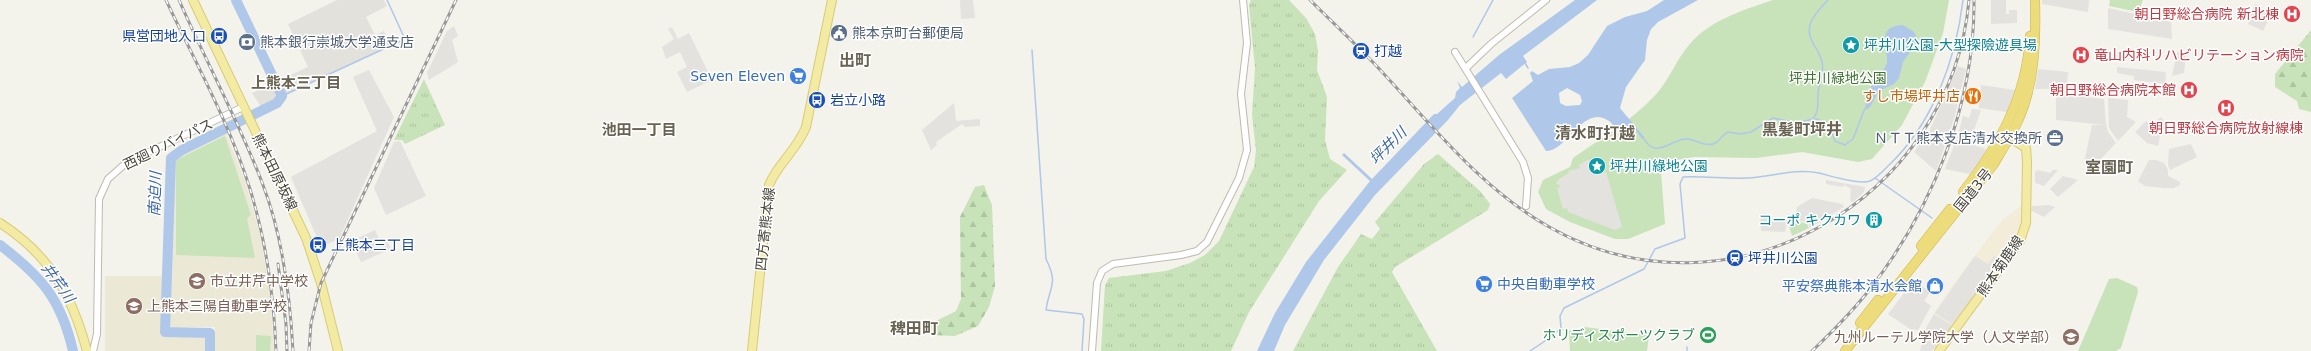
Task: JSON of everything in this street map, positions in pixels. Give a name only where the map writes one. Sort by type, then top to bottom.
[{"type":"highway","name":"国道3号","points":[[1839,351],[2007,135],[2025,74],[2029,40],[2030,0]]},
{"type":"highway","name":"国道3号","points":[[1845,351],[1993,165],[2024,104],[2035,51],[2035,0]]},
{"type":"main road","name":"熊本田原坂線","points":[[193,0],[306,238],[321,283],[338,351]]},
{"type":"main road","name":"四方寄熊本線","points":[[752,351],[769,185],[773,174],[801,140],[806,127],[832,0]]},
{"type":"main road","name":"熊本菊鹿線","points":[[1940,351],[2014,251],[2024,231],[2027,202],[2027,155],[2024,146],[2007,135]]},
{"type":"main road","points":[[0,223],[34,249],[67,292],[74,307],[87,351]]},
{"type":"street","points":[[1092,351],[1097,283],[1102,271],[1113,264],[1181,255],[1197,251],[1207,242],[1240,178],[1247,150],[1241,94],[1247,43],[1243,0]]},
{"type":"street","points":[[1467,70],[1491,44],[1546,0]]},
{"type":"street","points":[[1455,52],[1523,162],[1528,178],[1526,206]]},
{"type":"street","name":"西廻りバイパス","points":[[93,351],[97,334],[99,199],[108,179],[126,163],[243,107]]},
{"type":"shaded area","points":[[337,0],[384,0],[387,6],[366,17],[375,35],[384,31],[391,45],[283,97],[277,105],[264,111],[252,93],[308,67],[288,24]]},
{"type":"shaded area","points":[[960,0],[973,0],[975,18],[961,19]]},
{"type":"shaded area","points":[[1991,0],[2006,0],[2006,14],[2009,14],[2009,10],[2017,10],[2017,23],[1991,24]]},
{"type":"shaded area","points":[[2042,0],[2089,0],[2088,12],[2042,4]]},
{"type":"shaded area","points":[[2255,4],[2272,12],[2263,31],[2248,24]]},
{"type":"shaded area","points":[[2108,8],[2171,22],[2172,39],[2108,29]]},
{"type":"shaded area","points":[[454,26],[458,36],[452,40],[458,62],[429,80],[427,73],[447,31]]},
{"type":"shaded area","points":[[672,27],[678,39],[689,33],[712,80],[687,92],[677,72],[687,67],[680,52],[666,59],[662,47],[674,39],[668,29]]},
{"type":"shaded area","points":[[2177,52],[2186,55],[2184,73],[2172,76]]},
{"type":"shaded area","points":[[1958,66],[1966,69],[1954,119],[1936,171],[1914,152],[1930,130]]},
{"type":"shaded area","points":[[2117,67],[2166,72],[2165,84],[2134,80],[2134,76],[2117,73]]},
{"type":"shaded area","points":[[2038,69],[2068,72],[2067,84],[2103,90],[2102,96],[2053,89],[2035,89]]},
{"type":"shaded area","points":[[369,70],[394,117],[339,239],[321,247],[291,177],[377,131],[353,77]]},
{"type":"shaded area","points":[[1981,85],[2015,90],[2007,112],[1979,108]]},
{"type":"shaded area","points":[[2056,93],[2104,99],[2106,125],[2056,120]]},
{"type":"shaded area","points":[[2108,98],[2128,100],[2127,117],[2136,122],[2118,141],[2109,128]]},
{"type":"shaded area","points":[[954,103],[956,121],[980,119],[980,126],[965,127],[962,124],[936,142],[937,145],[931,150],[922,130]]},
{"type":"shaded area","points":[[1972,109],[1981,110],[1970,142],[1957,138],[1963,116],[1969,118]]},
{"type":"shaded area","points":[[2161,117],[2168,126],[2165,130],[2161,130],[2158,146],[2147,143],[2135,132],[2146,121],[2151,125]]},
{"type":"shaded area","points":[[2092,125],[2106,125],[2108,132],[2116,143],[2095,165],[2084,163]]},
{"type":"shaded area","points":[[226,133],[245,181],[260,233],[270,294],[274,351],[214,351],[215,327],[171,327],[169,324],[175,156]]},
{"type":"shaded area","points":[[1956,140],[1986,149],[1983,156],[1970,174],[1945,169]]},
{"type":"shaded area","points":[[400,141],[426,196],[386,215],[374,188],[394,142]]},
{"type":"shaded area","points":[[2191,144],[2197,157],[2170,170],[2168,165],[2169,149]]},
{"type":"shaded area","points":[[1589,159],[1590,163],[1593,162],[1593,173],[1606,172],[1622,227],[1615,230],[1568,212],[1567,208],[1563,209],[1557,188],[1561,187],[1556,183],[1559,179],[1569,173],[1568,171],[1580,168],[1579,165]]},
{"type":"shaded area","points":[[2149,160],[2156,160],[2164,163],[2168,170],[2168,176],[2180,182],[2180,185],[2174,188],[2164,188],[2145,186],[2138,181]]},
{"type":"shaded area","points":[[2038,170],[2051,173],[2052,170],[2058,170],[2044,186],[2035,183],[2035,172]]},
{"type":"shaded area","points":[[2063,176],[2078,180],[2058,197],[2050,189]]},
{"type":"shaded area","points":[[1826,180],[1865,187],[1864,192],[1853,202],[1850,201],[1851,189],[1844,185],[1843,187],[1826,184]]},
{"type":"shaded area","points":[[1812,198],[1842,204],[1844,207],[1810,228],[1808,223],[1795,219],[1797,207]]},
{"type":"shaded area","points":[[2049,205],[2055,207],[2044,217],[2030,210],[2032,206]]},
{"type":"shaded area","points":[[2021,206],[2022,224],[2016,241],[1953,325],[1934,313],[1952,286],[2002,220]]},
{"type":"shaded area","points":[[1763,217],[1788,219],[1785,232],[1761,231],[1760,220]]},
{"type":"shaded area","points":[[375,230],[380,241],[386,238],[391,249],[361,262],[351,241]]},
{"type":"shaded area","points":[[2002,255],[2005,256],[1952,324],[1935,313],[1975,256],[1988,264],[1994,256],[1999,258]]},
{"type":"shaded area","name":"上熊本三陽自動車学校","points":[[105,276],[163,276],[161,335],[207,338],[207,351],[105,351]]},
{"type":"shaded area","points":[[1914,280],[1930,292],[1924,301],[1931,306],[1918,330],[1910,329],[1888,314]]},
{"type":"shaded area","points":[[1934,314],[1952,325],[1932,351],[1920,351],[1926,328]]},
{"type":"green space","points":[[1251,0],[1289,0],[1306,18],[1315,34],[1318,51],[1317,70],[1327,97],[1325,140],[1330,159],[1347,170],[1319,201],[1249,312],[1231,351],[1101,351],[1105,285],[1109,278],[1166,271],[1190,263],[1205,255],[1219,241],[1254,167],[1256,150],[1252,115],[1255,68],[1249,5]]},
{"type":"green space","name":"坪井川緑地公園","points":[[1773,0],[1949,0],[1943,33],[1925,82],[1902,125],[1872,159],[1858,162],[1802,152],[1756,158],[1694,157],[1670,161],[1662,168],[1661,172],[1665,224],[1628,239],[1615,239],[1570,222],[1546,209],[1538,192],[1543,180],[1570,167],[1573,158],[1617,128],[1649,102],[1662,87],[1682,54],[1694,39],[1714,24],[1725,18]]},
{"type":"green space","points":[[2110,0],[2143,0],[2138,12],[2109,6]]},
{"type":"green space","points":[[2311,30],[2311,112],[2299,109],[2297,101],[2275,87],[2275,74]]},
{"type":"green space","points":[[424,79],[445,125],[405,144],[402,140],[394,140]]},
{"type":"green space","points":[[225,136],[251,215],[247,218],[255,258],[176,255],[176,160]]},
{"type":"green space","points":[[1438,154],[1480,191],[1490,204],[1488,210],[1395,267],[1392,272],[1437,351],[1293,351],[1338,267],[1361,234],[1372,239],[1380,229],[1375,222],[1424,164]]},
{"type":"green space","points":[[984,185],[992,205],[995,286],[989,307],[978,326],[955,336],[931,335],[926,326],[956,311],[961,299],[960,217],[975,187]]},
{"type":"green space","points":[[1791,219],[1807,224],[1809,228],[1792,236],[1789,226]]},
{"type":"green space","points":[[2117,278],[2137,287],[2138,292],[2121,348],[2116,351],[2078,351],[2109,279]]},
{"type":"green space","points":[[1585,327],[1649,335],[1647,351],[1570,351],[1569,331]]},
{"type":"green space","points":[[256,335],[271,336],[270,351],[256,351]]},
{"type":"water","points":[[1575,0],[1597,0],[1523,56],[1527,62],[1506,79],[1501,73],[1460,105],[1448,120],[1375,195],[1324,260],[1285,325],[1274,351],[1257,351],[1275,313],[1306,262],[1370,181],[1342,155],[1344,153],[1372,179],[1434,114],[1437,114],[1455,98],[1456,92],[1460,88],[1457,81],[1462,87],[1499,55]]},
{"type":"water","points":[[1664,0],[1698,0],[1658,22],[1651,29],[1647,40],[1645,60],[1626,87],[1620,108],[1644,137],[1642,139],[1633,126],[1625,126],[1617,130],[1609,121],[1600,117],[1591,118],[1583,123],[1561,144],[1554,149],[1546,151],[1512,98],[1533,81],[1530,73],[1532,71],[1538,75],[1549,69],[1570,67],[1579,63],[1588,55],[1607,26],[1625,17],[1647,11]],"holes":[[[1567,88],[1580,95],[1582,101],[1580,105],[1566,106],[1560,103],[1559,93]]]},
{"type":"water","points":[[1903,25],[1914,32],[1917,38],[1915,45],[1903,62],[1899,78],[1894,84],[1879,91],[1870,107],[1866,110],[1865,95],[1871,87],[1873,75],[1884,69],[1887,63],[1885,46],[1886,34],[1894,26]]},
{"type":"waterway","name":"南迫川","points":[[210,351],[210,333],[165,332],[171,158],[182,150],[277,103],[282,96],[236,0]]},
{"type":"waterway","points":[[282,96],[403,40],[404,37],[387,0]]},
{"type":"waterway","points":[[1473,37],[1493,0]]},
{"type":"waterway","points":[[1643,137],[1648,144],[1658,148],[1686,139],[1710,145],[1715,143],[1728,132],[1740,134],[1751,132],[1773,118],[1796,123],[1813,119],[1817,109],[1818,93],[1823,66],[1821,57],[1813,43],[1809,30],[1812,19],[1828,0]]},
{"type":"waterway","points":[[1530,351],[1561,328],[1560,316],[1564,308],[1644,269],[1655,249],[1685,238],[1680,184],[1683,177],[1747,178],[1792,172],[1810,172],[1852,181],[1865,182],[1870,181],[1877,176],[1904,149],[1918,131],[1930,111],[1940,89],[1955,45],[1963,0]]},
{"type":"waterway","points":[[1032,50],[1046,259],[1053,280],[1046,310],[1082,314],[1084,319],[1082,351]]},
{"type":"waterway","points":[[1525,63],[1528,68]]},
{"type":"waterway","points":[[1813,119],[1818,119],[1825,123],[1830,129],[1835,141],[1845,145],[1853,139],[1865,108]]},
{"type":"waterway","points":[[1875,178],[1932,218]]},
{"type":"waterway","name":"井芹川","points":[[0,245],[27,268],[48,290],[62,317],[73,351]]},
{"type":"railway","points":[[166,0],[233,141],[250,189],[265,249],[271,289],[276,351]]},
{"type":"railway","points":[[179,0],[244,138],[270,205],[276,225],[284,266],[290,309],[293,351]]},
{"type":"railway","points":[[309,351],[311,323],[321,283],[456,0]]},
{"type":"railway","points":[[1310,0],[1356,45],[1461,158],[1504,196],[1527,213],[1551,228],[1620,255],[1689,263],[1757,253],[1820,226],[1876,186],[1921,134],[1953,71],[1969,0]]},
{"type":"railway","points":[[1812,351],[1857,305],[1893,258],[1931,189],[1946,153],[1958,115],[1967,77],[1972,39],[1974,0]]},
{"type":"railway","points":[[278,264],[286,324],[287,351]]},
{"type":"place","name":"朝日野総合病院 新北棟","points":[[2292,14]]},
{"type":"place","name":"熊本京町台郵便局","points":[[839,33]]},
{"type":"place","name":"県営団地入口","points":[[219,36]]},
{"type":"place","name":"熊本銀行崇城大学通支店","points":[[247,42]]},
{"type":"place","name":"坪井川公園-大型探險遊具場","points":[[1851,45]]},
{"type":"place","name":"打越","points":[[1361,51]]},
{"type":"place","name":"竜山内科リハビリテーション病院","points":[[2081,55]]},
{"type":"place","name":"Seven Eleven","points":[[798,76]]},
{"type":"place","name":"朝日野総合病院本館","points":[[2189,90]]},
{"type":"place","name":"すし市場坪井店","points":[[1973,96]]},
{"type":"place","name":"岩立小路","points":[[817,100]]},
{"type":"place","name":"朝日野総合病院放射線棟","points":[[2226,108]]},
{"type":"place","name":"ＮＴＴ熊本支店清水交換所","points":[[2055,138]]},
{"type":"place","name":"坪井川綠地公園","points":[[1597,166]]},
{"type":"place","name":"コーポ キクカワ","points":[[1874,220]]},
{"type":"place","name":"上熊本三丁目","points":[[318,245]]},
{"type":"place","name":"坪井川公園","points":[[1735,258]]},
{"type":"place","name":"市立井芹中学校","points":[[197,281]]},
{"type":"place","name":"中央自動車学校","points":[[1484,284]]},
{"type":"place","name":"平安祭典熊本清水会館","points":[[1935,286]]},
{"type":"place","name":"上熊本三陽自動車学校","points":[[134,306]]},
{"type":"place","name":"ホリディスポーツクラブ","points":[[1708,335]]},
{"type":"place","name":"九州ルーテル学院大学（人文学部）","points":[[2071,337]]},
{"type":"district","name":"出町","points":[[855,60]]},
{"type":"district","name":"上熊本三丁目","points":[[296,83]]},
{"type":"district","name":"黒髪町坪井","points":[[1802,129]]},
{"type":"district","name":"池田一丁目","points":[[639,130]]},
{"type":"district","name":"清水町打越","points":[[1595,133]]},
{"type":"district","name":"室園町","points":[[2109,167]]},
{"type":"district","name":"稗田町","points":[[914,328]]},
{"type":"water label","name":"坪井川","points":[[1388,146]]}]
